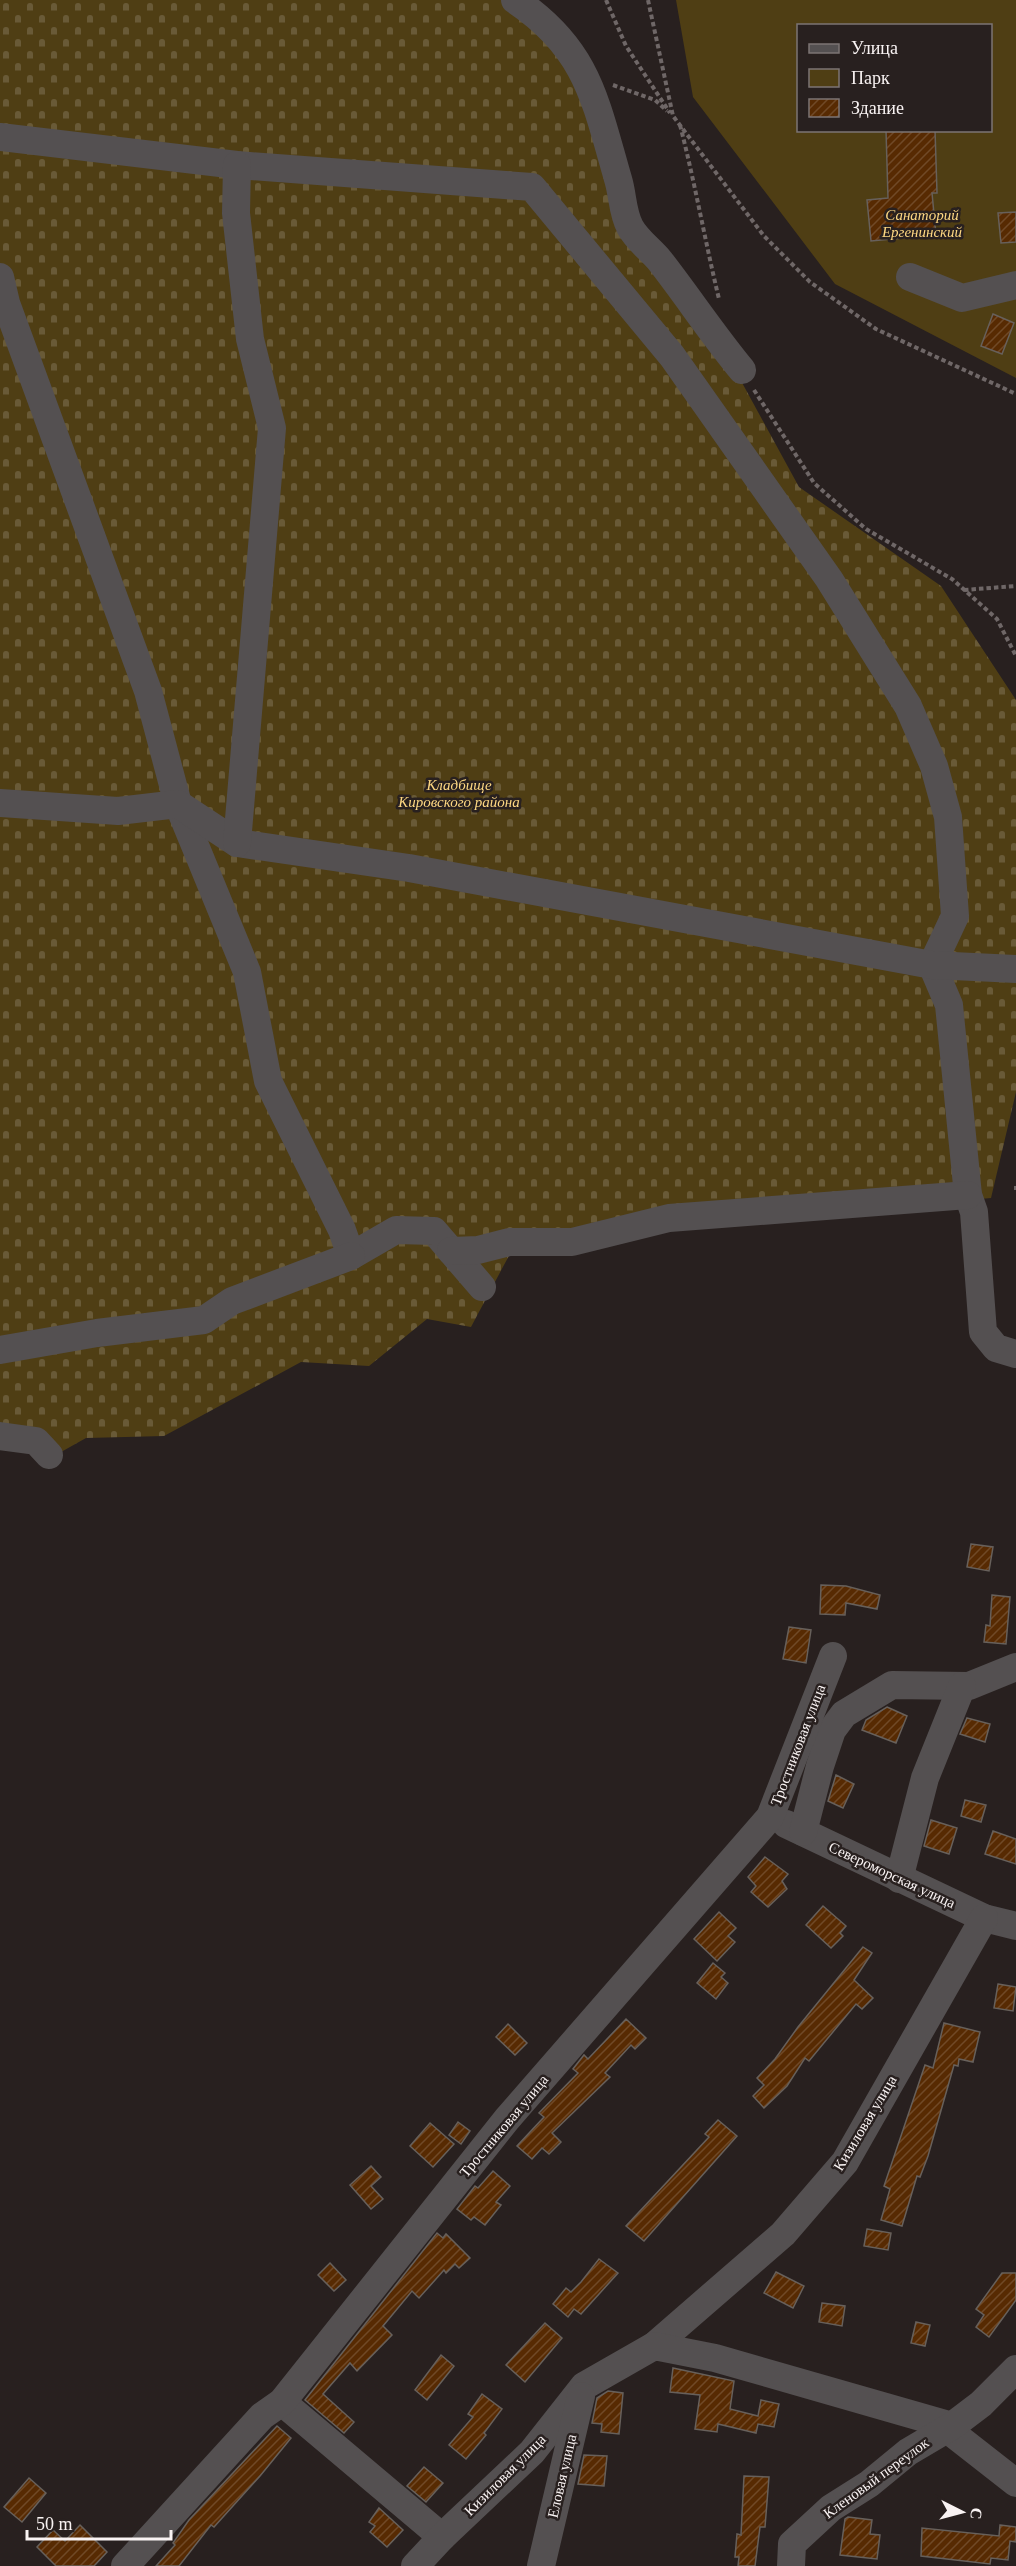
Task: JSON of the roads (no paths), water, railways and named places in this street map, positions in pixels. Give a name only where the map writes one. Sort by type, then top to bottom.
[{"type":"street","points":[[514,0],[537,15],[560,37],[582,68],[597,108],[620,186],[625,217],[631,230],[659,260],[701,320],[742,370]]},
{"type":"street","points":[[0,137],[237,165],[532,187],[672,356],[829,579],[908,706],[934,766],[948,817],[955,916],[932,965],[950,1005],[983,1332],[996,1348],[1016,1354]]},
{"type":"street","points":[[237,165],[236,213],[250,339],[272,428],[237,843]]},
{"type":"street","points":[[0,277],[10,314],[148,692],[178,804],[247,972],[268,1081],[342,1230],[351,1256]]},
{"type":"street","points":[[910,277],[962,298],[1016,285]]},
{"type":"street","points":[[0,803],[118,811],[178,804],[237,843],[409,868],[932,965],[1016,969]]},
{"type":"street","points":[[451,1251],[478,1250],[509,1242],[573,1242],[669,1218],[971,1203]]},
{"type":"street","points":[[0,1350],[97,1333],[204,1320],[232,1301],[351,1256],[396,1230],[434,1232],[482,1287]]},
{"type":"street","points":[[0,1436],[36,1441],[49,1455]]},
{"type":"street","name":"Тростниковая улица","points":[[125,2566],[262,2416],[282,2402],[507,2119],[770,1817],[833,1656]]},
{"type":"street","points":[[803,1832],[832,1730],[844,1714],[892,1685],[962,1686],[993,1678],[1016,1667]]},
{"type":"street","points":[[899,1879],[925,1778],[962,1686]]},
{"type":"street","name":"Североморская улица","points":[[770,1817],[984,1918],[1016,1926]]},
{"type":"street","name":"Кизиловая улица","points":[[415,2566],[441,2537],[532,2452],[584,2386],[654,2346],[783,2234],[845,2162],[984,1918]]},
{"type":"street","points":[[654,2346],[715,2358],[949,2427],[1016,2483]]},
{"type":"street","name":"Кленовый переулок","points":[[791,2566],[792,2544],[831,2508],[869,2484],[908,2452],[981,2404],[1016,2369]]},
{"type":"street","name":"Еловая улица","points":[[541,2566],[584,2386]]},
{"type":"street","points":[[282,2402],[441,2537]]},
{"type":"park label","name":"Санаторий Ергенинский","points":[[922,224]]},
{"type":"park label","name":"Кладбище Кировского района","points":[[459,794]]}]
